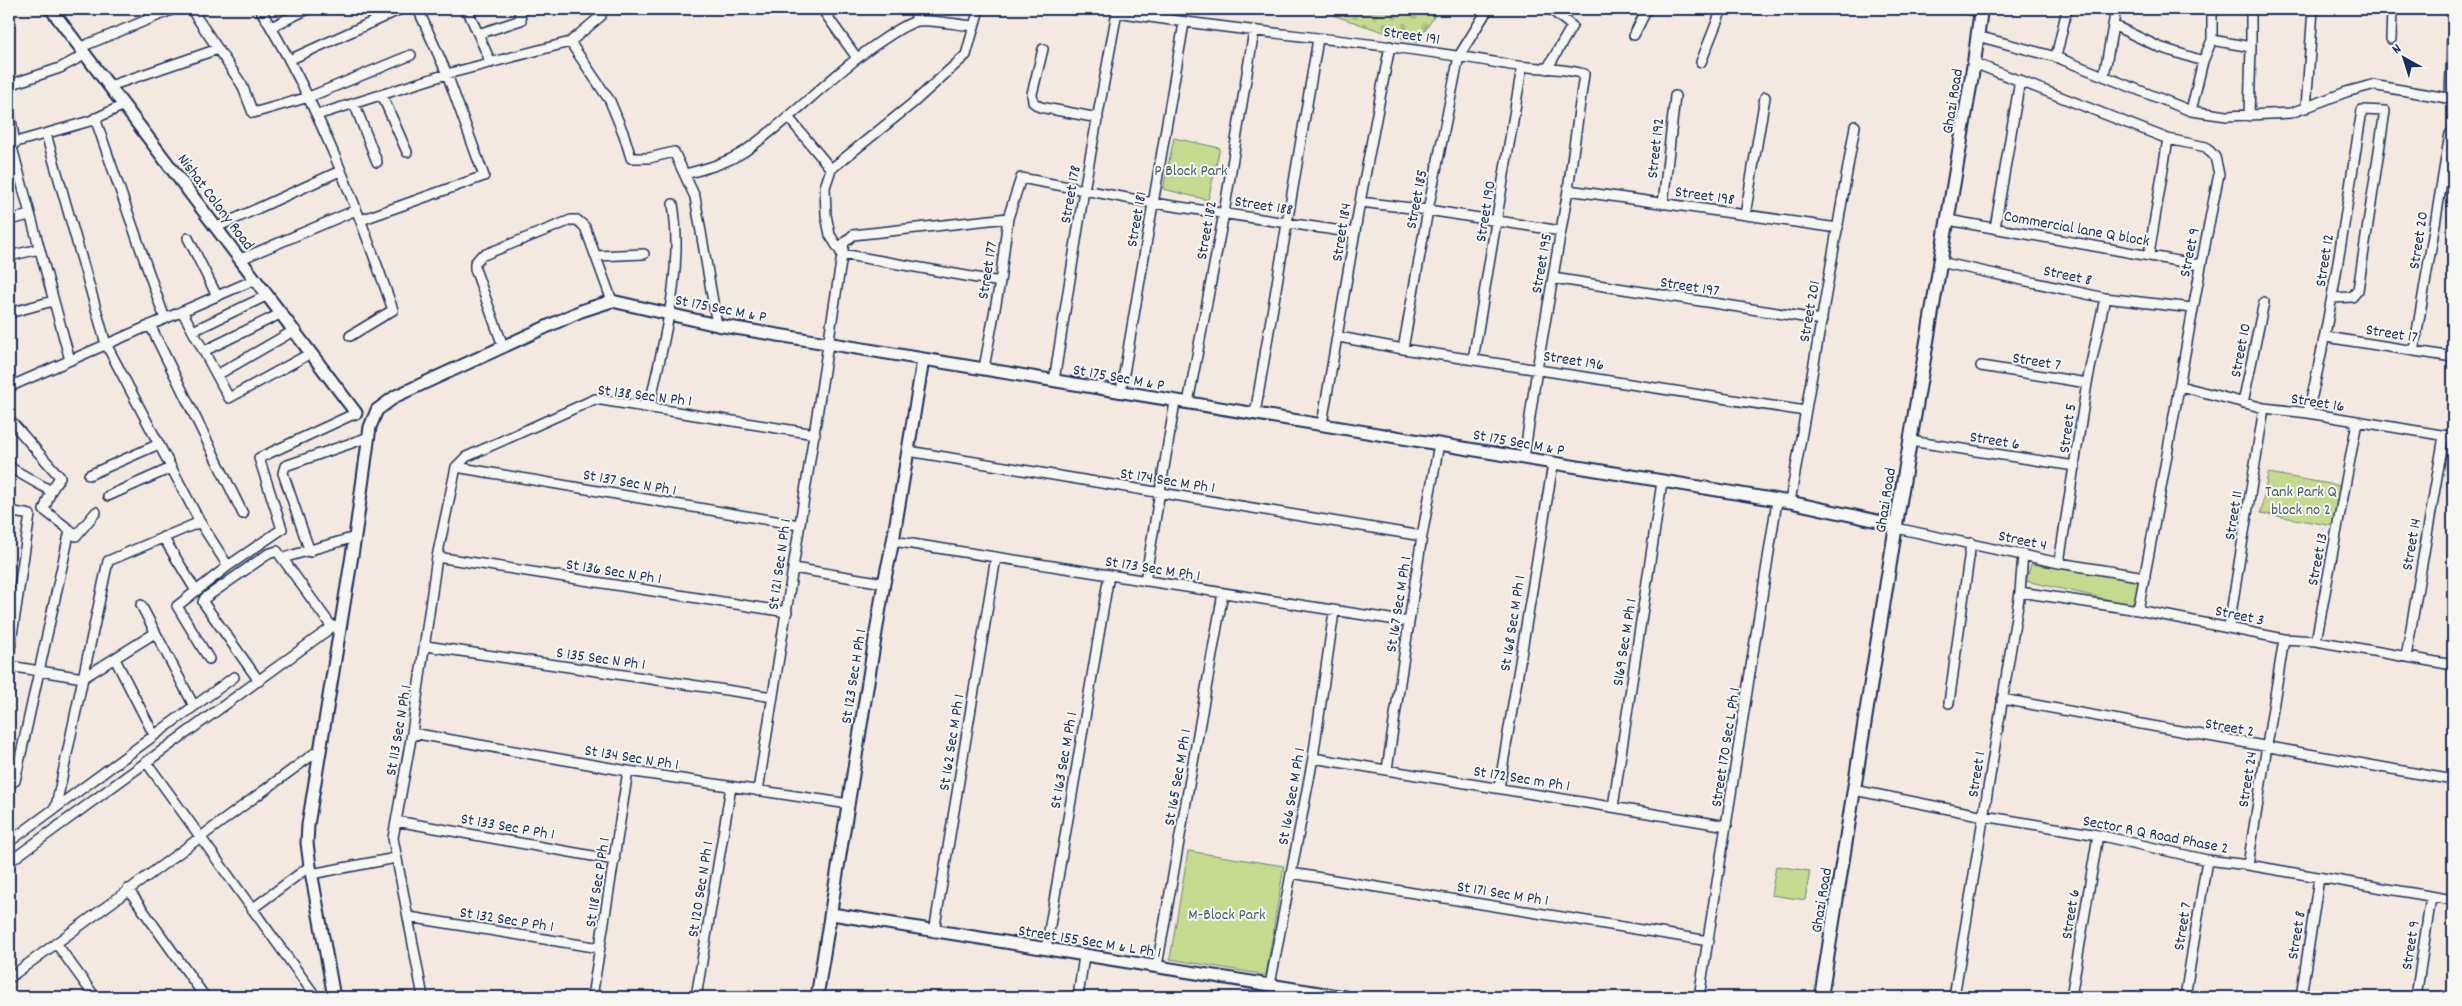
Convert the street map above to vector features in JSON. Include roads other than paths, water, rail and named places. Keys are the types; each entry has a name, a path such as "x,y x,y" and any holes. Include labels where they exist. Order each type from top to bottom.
{"main road":[{"name":"Ghazi Road","path":"1821,997 1896,526 1974,63 1981,10"}],"street":[{"name":"Nishat Colony Road","path":"51,9 295,330 356,414"},
{"path":"9,85 60,68 83,51 174,9"},
{"path":"191,9 242,86 254,113 309,97 411,55"},
{"path":"260,9 290,60 317,115 360,220 393,310 350,336"},
{"path":"271,27 308,9"},
{"path":"290,60 401,9"},
{"path":"360,220 484,176 447,74 418,9"},
{"path":"467,9 491,63"},
{"path":"478,34 521,20 519,10 525,9"},
{"path":"317,115 447,74 570,42 601,16 600,9"},
{"path":"822,9 858,58"},
{"path":"914,9 917,21"},
{"path":"979,9 966,56 913,103 831,169 825,187 826,215 830,235 842,254 1000,282"},
{"path":"1459,56 1488,9"},
{"path":"1546,70 1572,26 1550,9"},
{"path":"1634,35 1647,9"},
{"path":"1701,62 1722,9"},
{"path":"1967,9 1981,10"},
{"path":"2056,57 2067,9"},
{"path":"2104,76 2116,9"},
{"path":"2191,111 2204,61 2212,40 2212,9"},
{"path":"2249,116 2251,9"},
{"path":"2306,108 2313,9"},
{"path":"2391,39 2392,9"},
{"path":"1977,36 2056,57 2191,111 2228,116 2249,116 2291,113 2337,95 2372,85 2452,98 2453,9"},
{"name":"Street 191","path":"1116,11 1184,23 1390,46 1522,67 1584,74"},
{"name":"Street 178","path":"1054,381 1084,190 1116,11"},
{"path":"685,174 716,165 743,152 858,58 895,32 917,21 974,26"},
{"name":"Street 181","path":"1121,391 1184,23"},
{"path":"2113,25 2159,47 2204,61"},
{"name":"Street 182","path":"1188,403 1224,213 1254,31"},
{"path":"1255,414 1318,39"},
{"path":"2212,40 2251,47"},
{"path":"570,42 610,100 624,134 631,158 649,158 674,152 695,197 717,325"},
{"name":"Street 184","path":"1322,424 1339,337 1360,202 1390,46"},
{"path":"110,86 218,49"},
{"path":"1043,49 1032,94 1033,102 1040,107 1098,118"},
{"name":"Street 185","path":"1403,349 1428,210 1459,56"},
{"name":"Street 9","path":"1974,63 2168,139 2206,147 2215,157 2219,174 2192,308 2180,386 2138,610"},
{"name":"Street 190","path":"1473,360 1522,67"},
{"name":"Street 195","path":"1524,458 1537,369 1568,190 1584,74"},
{"path":"1995,228 2020,80"},
{"path":"382,95 407,152"},
{"name":"Street 192","path":"1663,204 1675,96"},
{"path":"1745,215 1765,97"},
{"path":"354,103 377,162"},
{"path":"12,144 96,118 124,105"},
{"path":"9,109 12,144 70,360"},
{"name":"Street 12","path":"2308,413 2326,337 2332,298 2362,110 2385,111 2358,290 2352,297 2332,298"},
{"path":"788,117 831,169"},
{"path":"96,118 165,319"},
{"name":"Street 201","path":"1790,502 1855,126"},
{"path":"46,134 106,344 200,522 228,566"},
{"name":"Street 20","path":"2414,350 2450,134"},
{"path":"2150,254 2168,139"},
{"path":"217,228 340,171"},
{"name":"Street 188","path":"1020,178 1153,202 1355,233"},
{"name":"Street 177","path":"984,368 1000,282 1008,218 1020,178"},
{"name":"Street 198","path":"1568,190 1838,228"},
{"path":"1360,202 1428,210 1561,231"},
{"path":"649,408 669,314 676,263 677,231 673,204"},
{"path":"240,258 356,210"},
{"path":"9,220 30,215"},
{"path":"842,254 844,243 853,235 1008,218"},
{"path":"334,997 310,870 307,843 308,825 336,626 355,537 370,432 377,410 396,396 581,311 612,301 585,227 577,220 571,220 477,259 474,269 503,346"},
{"name":"Commercial lane Q block","path":"1948,220 2150,254 2200,265"},
{"path":"188,238 217,296"},
{"path":"9,256 39,249"},
{"path":"596,256 644,254"},
{"name":"St 121 Sec N Ph 1","path":"758,790 842,254"},
{"name":"Street 8","path":"1940,262 2105,298 2192,308"},
{"name":"Street 197","path":"1553,278 1822,320"},
{"path":"9,387 256,279"},
{"path":"193,331 268,295"},
{"name":"Street 5","path":"2059,563 2087,383 2105,298"},
{"path":"9,313 53,301"},
{"name":"St 175 Sec M & P","path":"612,301 717,325 1790,502 1896,526"},
{"name":"Street 10","path":"2243,403 2264,302"},
{"path":"182,311 229,398 311,353"},
{"path":"204,351 282,313"},
{"path":"150,325 243,514"},
{"path":"217,375 295,330"},
{"name":"Street 196","path":"1339,337 1403,349 1805,411"},
{"name":"Street 17","path":"2326,337 2453,357"},
{"name":"St 123 Sec H Ph 1","path":"817,997 832,914 884,583 893,541 923,360"},
{"name":"Street 7","path":"1981,366 2087,383"},
{"name":"Street 16","path":"2180,386 2264,408 2308,413 2449,437"},
{"name":"St 138 Sec N Ph 1","path":"456,466 466,457 595,399 815,434"},
{"path":"1145,581 1175,402"},
{"name":"Street 11","path":"2229,626 2264,408"},
{"path":"209,659 177,606 228,566 282,529 259,458 356,414"},
{"path":"9,419 60,477 51,491 44,510 76,536 96,512"},
{"name":"Street 13","path":"2316,641 2357,422"},
{"path":"310,552 283,472 285,466 370,432"},
{"name":"Street 14","path":"2406,657 2449,437"},
{"name":"Street 6","path":"1910,441 2075,466"},
{"path":"89,474 159,444"},
{"name":"St 167 Sec M Ph 1","path":"1387,769 1422,536 1439,444"},
{"name":"St 174 Sec M Ph 1","path":"908,451 1422,536"},
{"name":"St 168 Sec M Ph 1","path":"1499,788 1553,464"},
{"name":"St 137 Sec N Ph 1","path":"456,466 799,525"},
{"name":"St 113 Sec N Ph 1","path":"423,997 393,838 426,646 438,557 456,466"},
{"path":"9,467 51,491"},
{"path":"108,496 171,468"},
{"name":"S169 Sec M Ph 1","path":"1614,807 1662,482"},
{"name":"Street 170 Sec L Ph 1","path":"1699,997 1777,501"},
{"path":"9,511 30,515 9,655"},
{"path":"56,806 108,561 200,522"},
{"name":"Street 4","path":"1896,526 2059,563 2145,577"},
{"path":"15,781 41,671 70,530"},
{"path":"163,537 196,591"},
{"path":"283,558 310,552 355,537"},
{"name":"St 173 Sec M Ph 1","path":"893,541 1334,612 1409,622"},
{"path":"1949,703 1971,543"},
{"path":"259,681 203,602 205,598 268,554 278,551 336,626"},
{"name":"Street 1","path":"1954,997 2020,592 2024,554"},
{"name":"St 136 Sec N Ph 1","path":"438,557 787,612"},
{"name":"St 162 Sec M Ph 1","path":"934,932 996,558"},
{"path":"793,568 884,583"},
{"name":"St 163 Sec M Ph 1","path":"1046,949 1109,575"},
{"name":"Street 3","path":"2020,592 2229,626 2284,639 2316,641 2453,665"},
{"name":"St 165 Sec M Ph 1","path":"1157,966 1223,593"},
{"path":"140,605 194,706"},
{"name":"St 166 Sec M Ph 1","path":"1270,985 1313,758 1334,612"},
{"path":"9,862 336,626"},
{"path":"9,666 83,678 155,633"},
{"name":"Street 24","path":"2248,865 2284,639"},
{"name":"S 135 Sec N Ph 1","path":"426,646 773,697"},
{"path":"115,658 154,735"},
{"path":"9,842 234,677"},
{"name":"Street 2","path":"2002,699 2266,748 2453,780"},
{"name":"St 134 Sec N Ph 1","path":"412,733 628,771 849,804"},
{"path":"9,978 319,750"},
{"name":"St 172 Sec m Ph 1","path":"1313,758 1727,826"},
{"path":"147,763 316,997"},
{"name":"St 118 Sec P Ph 1","path":"592,997 616,860 628,771"},
{"name":"St 120 Sec N Ph 1","path":"696,997 731,787"},
{"name":"Sector R Q Road Phase 2","path":"1854,790 2098,836 2206,860 2248,865 2453,900"},
{"name":"St 133 Sec P Ph 1","path":"396,821 616,860"},
{"name":"Street 6","path":"2071,997 2098,836"},
{"path":"252,909 310,870 396,858"},
{"name":"Street 7","path":"2185,997 2206,860"},
{"name":"St 171 Sec M Ph 1","path":"1291,873 1709,941"},
{"name":"Street 8","path":"2301,997 2319,878"},
{"path":"128,889 205,997"},
{"name":"Street 9","path":"2416,997 2431,897"},
{"name":"Street 155 Sec M & L Ph 1","path":"832,914 1344,997"},
{"name":"St 132 Sec P Ph 1","path":"408,917 600,948"},
{"path":"56,943 95,997"},
{"path":"1078,997 1084,956"}],"park label":[{"name":"P Block Park","path":"1191,169"},
{"name":"Tank Park Q block no 2","path":"2301,499"},
{"name":"M-Block Park","path":"1227,913"}]}
